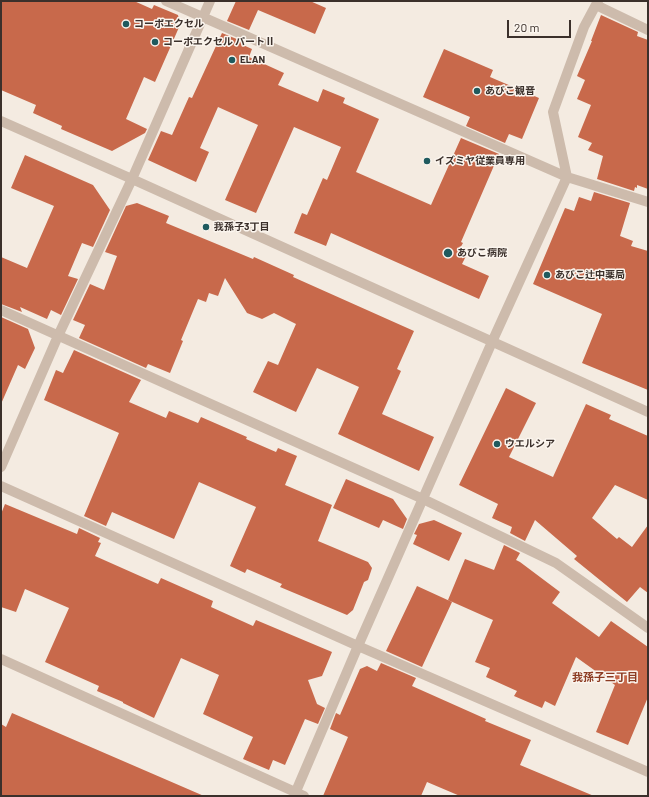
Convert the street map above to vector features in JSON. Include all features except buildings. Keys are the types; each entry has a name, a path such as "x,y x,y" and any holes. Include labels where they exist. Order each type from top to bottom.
{"street":[{"path":"166,1 567,177 648,202"},
{"path":"1,467 58,336 132,179 210,1"},
{"path":"1,659 298,795 358,646 422,499 567,177 552,112 584,27 597,3 648,30"},
{"path":"1,121 648,412"},
{"path":"1,310 422,499 556,563 648,628"},
{"path":"1,486 358,646 648,772"}],"place":[{"name":"コーポエクセル","path":"126,24"},
{"name":"コーポエクセル パートⅡ","path":"155,42"},
{"name":"ELAN","path":"232,60"},
{"name":"あびこ観音","path":"477,91"},
{"name":"イズミヤ従業員専用","path":"427,161"},
{"name":"我孫子3丁目","path":"206,227"},
{"name":"あびこ病院","path":"448,253"},
{"name":"あびこ辻中薬局","path":"547,275"},
{"name":"ウエルシア","path":"497,444"}],"district":[{"name":"我孫子三丁目","path":"605,677"}]}
